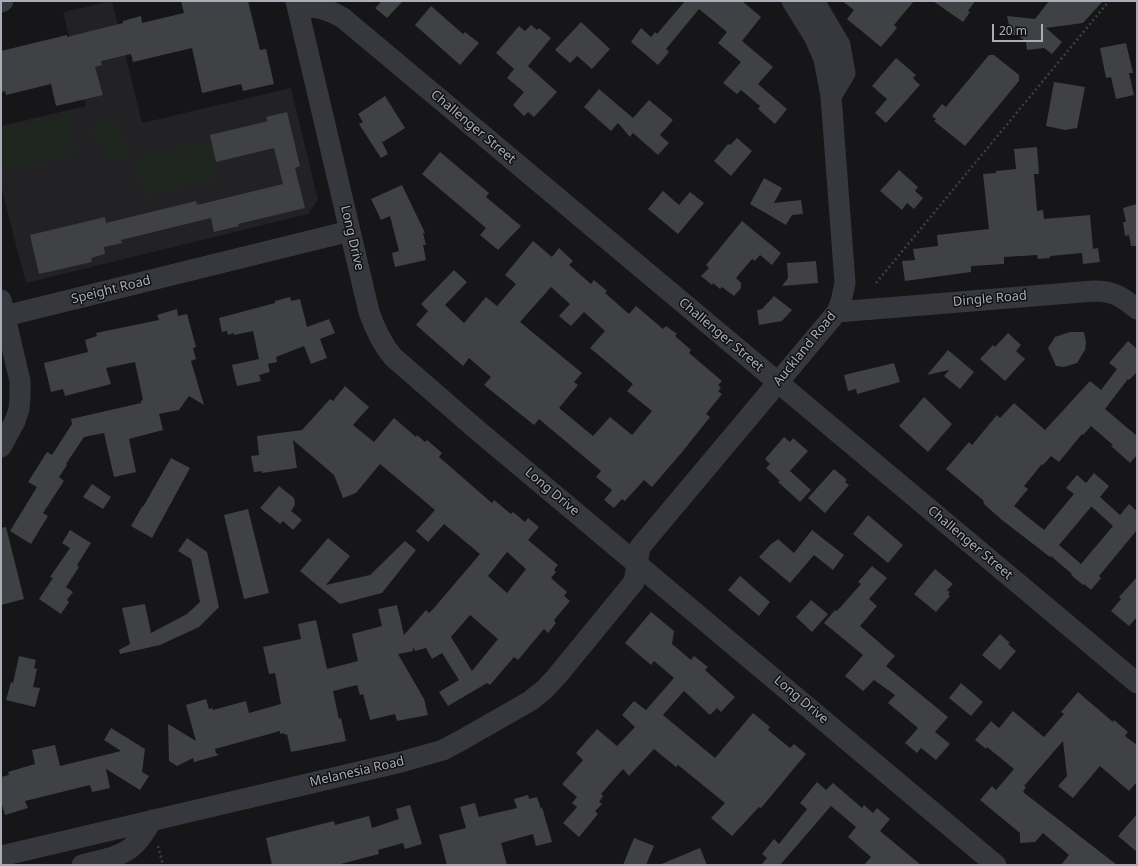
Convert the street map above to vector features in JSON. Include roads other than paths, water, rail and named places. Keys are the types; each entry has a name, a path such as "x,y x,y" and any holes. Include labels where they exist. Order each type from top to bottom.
{"street":[{"name":"Auckland Road","path":"637,563 640,547 837,312 841,302 845,283 831,96 824,59 815,38 792,1"},
{"path":"814,1 840,45 845,73 831,96"},
{"name":"Long Drive","path":"296,3 369,312 380,339 393,357 476,429 996,865"},
{"name":"Challenger Street","path":"296,3 323,8 343,18 1137,684"},
{"name":"Speight Road","path":"1,448 15,421 19,409 20,396 20,381 3,308 350,231"},
{"name":"Dingle Road","path":"837,312 1094,291 1114,293 1124,298 1137,309"},
{"name":"Melanesia Road","path":"1,856 401,762 443,750 510,713 530,701 545,689 634,582 637,563"},
{"path":"82,865 118,855 134,846 152,820"}]}
